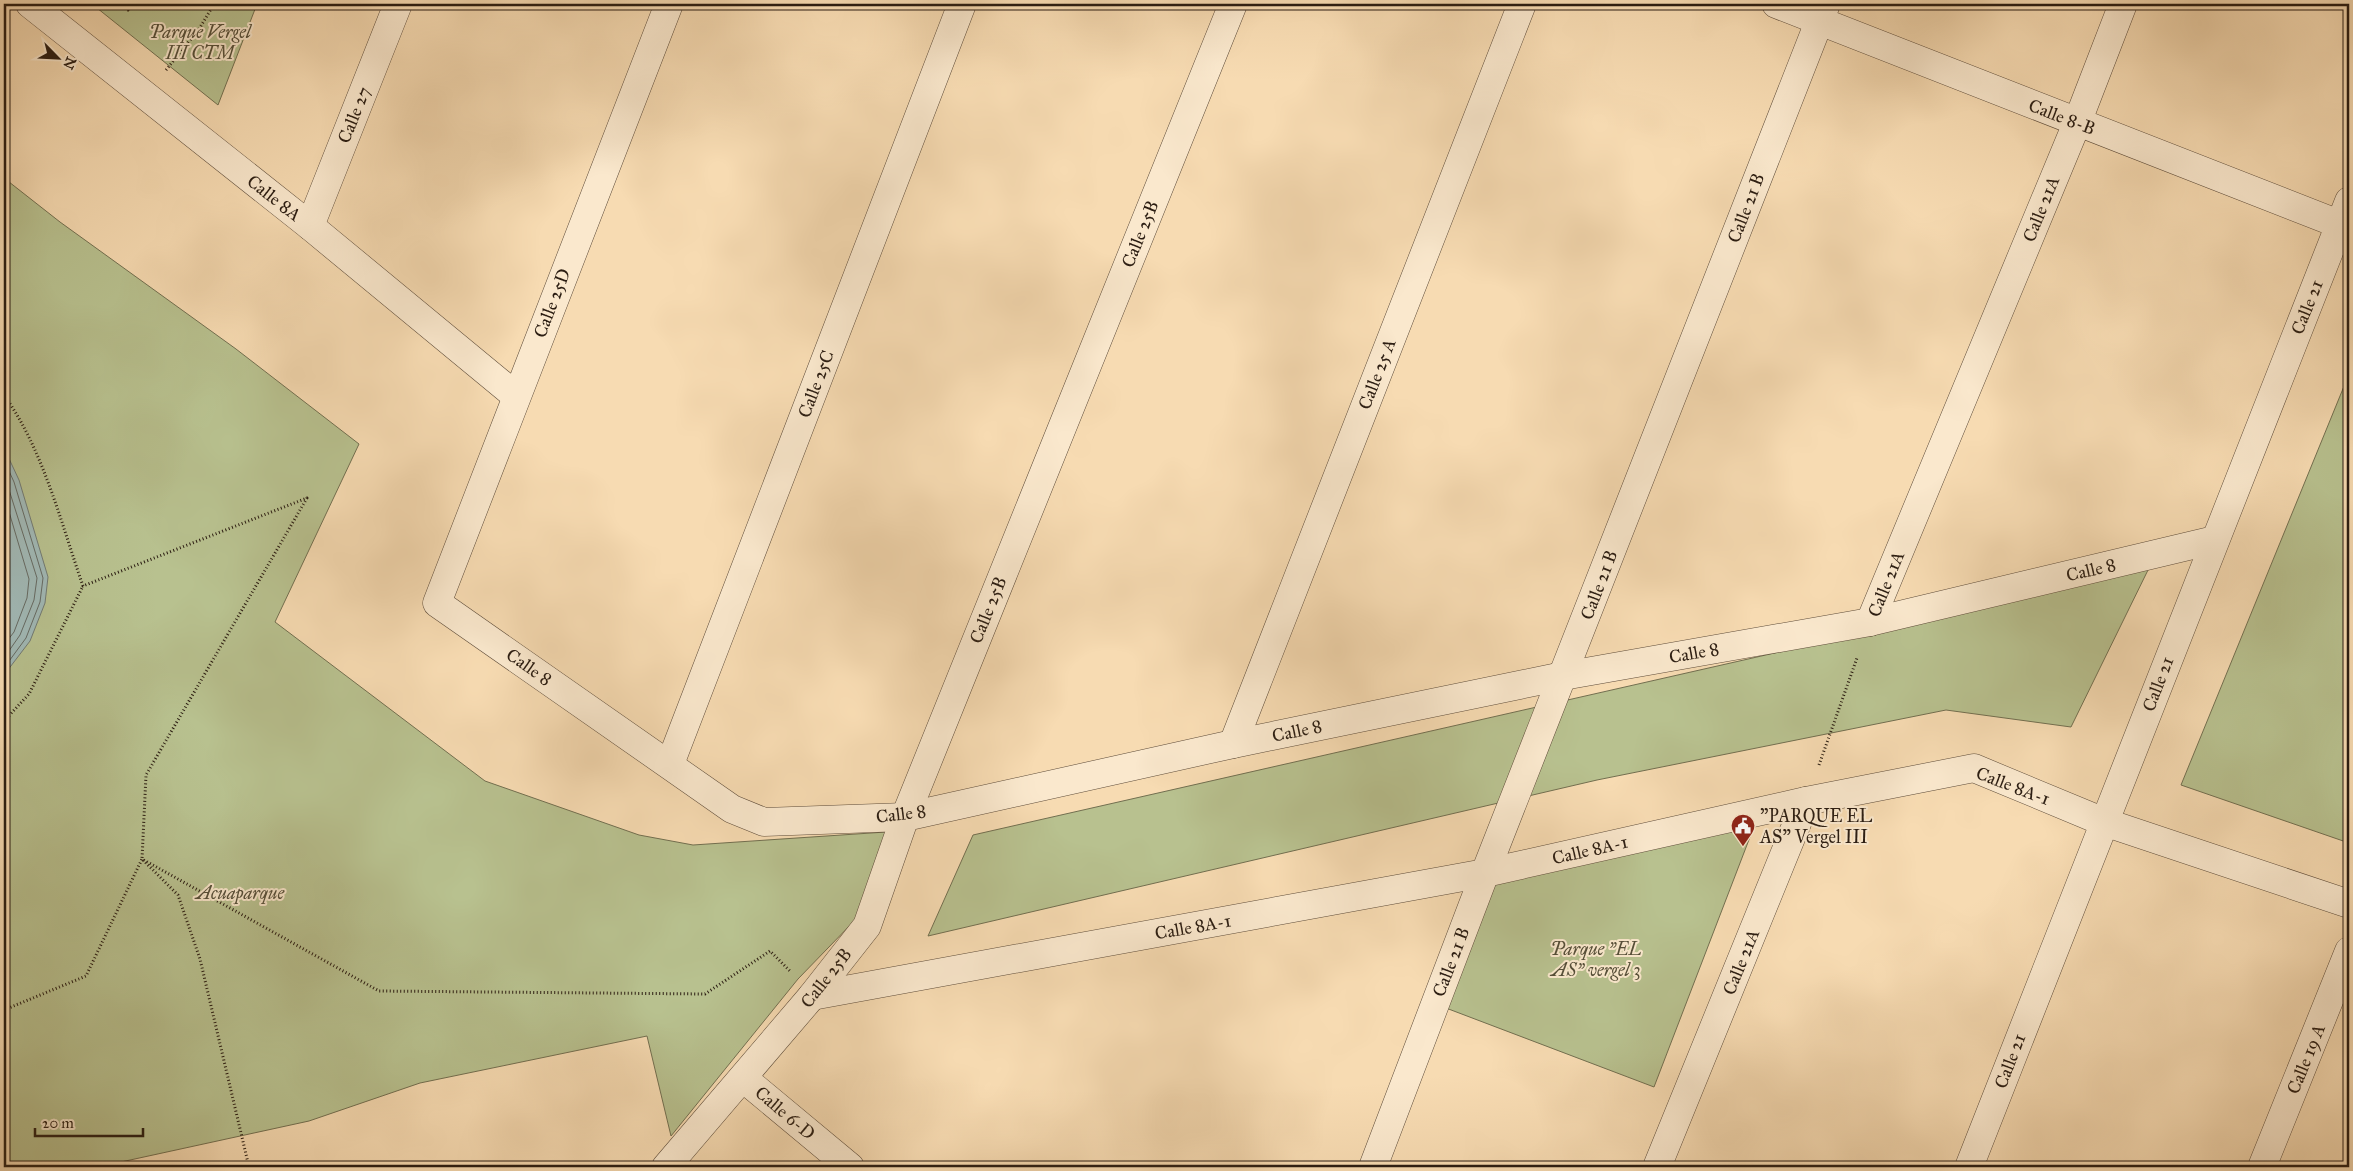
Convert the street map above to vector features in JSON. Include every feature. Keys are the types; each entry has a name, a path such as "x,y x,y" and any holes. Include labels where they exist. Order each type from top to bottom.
{"street":[{"name":"Calle 8A","path":"30,4 310,226 516,396"},
{"name":"Calle 27","path":"310,226 398,4"},
{"name":"Calle 25D","path":"437,603 669,4"},
{"name":"Calle 25C","path":"670,764 962,4"},
{"name":"Calle 25B","path":"666,1167 812,996 867,926 905,817 1232,4"},
{"name":"Calle 25 A","path":"1233,744 1522,4"},
{"name":"Calle 8-B","path":"1776,4 1823,12 2077,123 2346,218"},
{"name":"Calle 21A","path":"1870,622 2077,123 2123,4"},
{"name":"Calle 21 B","path":"1373,1167 1485,874 1823,12"},
{"name":"Calle 21","path":"1969,1167 2214,540 2346,218"},
{"name":"Calle 8","path":"437,603 732,809 764,822 905,817 1233,744 1563,676 1870,622 2214,540"},
{"name":"Calle 8A-1","path":"812,996 1485,874 1806,801 1974,768 2104,822 2349,904"},
{"name":"Calle 21A","path":"1657,1167 1806,801"},
{"name":"Calle 19 A","path":"2262,1167 2349,951"},
{"name":"Calle 6-D","path":"743,1078 850,1167"}],"path":[{"path":"119,4 128,10 133,4"},
{"path":"162,74 199,29 214,4"},
{"path":"4,395 19,416 39,461 83,586"},
{"path":"4,721 29,694 83,586 307,498 146,775 142,860 86,976 4,1010"},
{"name":"Calle 21A","path":"1806,801 1870,622"},
{"path":"142,860 379,991 704,994 770,951 812,996"},
{"path":"142,860 178,895 205,975 249,1167"}],"green space":[{"name":"Parque Vergel III CTM","path":"92,4 257,4 218,105"},
{"name":"Acuaparque","path":"4,178 60,222 236,349 359,444 275,622 485,781 639,835 693,845 886,832 857,918 798,979 671,1136 647,1036 420,1083 309,1121 98,1167 4,1167"},
{"path":"2349,374 2349,843 2181,785"},
{"path":"2149,568 2071,727 1946,710 1597,780 928,936 973,835"},
{"name":"Parque \"EL AS\" vergel 3","path":"1755,824 1654,1087 1438,1005 1486,880"}],"water":[{"path":"4,448 19,480 48,577 45,603 30,641 4,675"}],"place":[{"name":"\"PARQUE EL AS\" Vergel III","path":"1743,847"}]}
